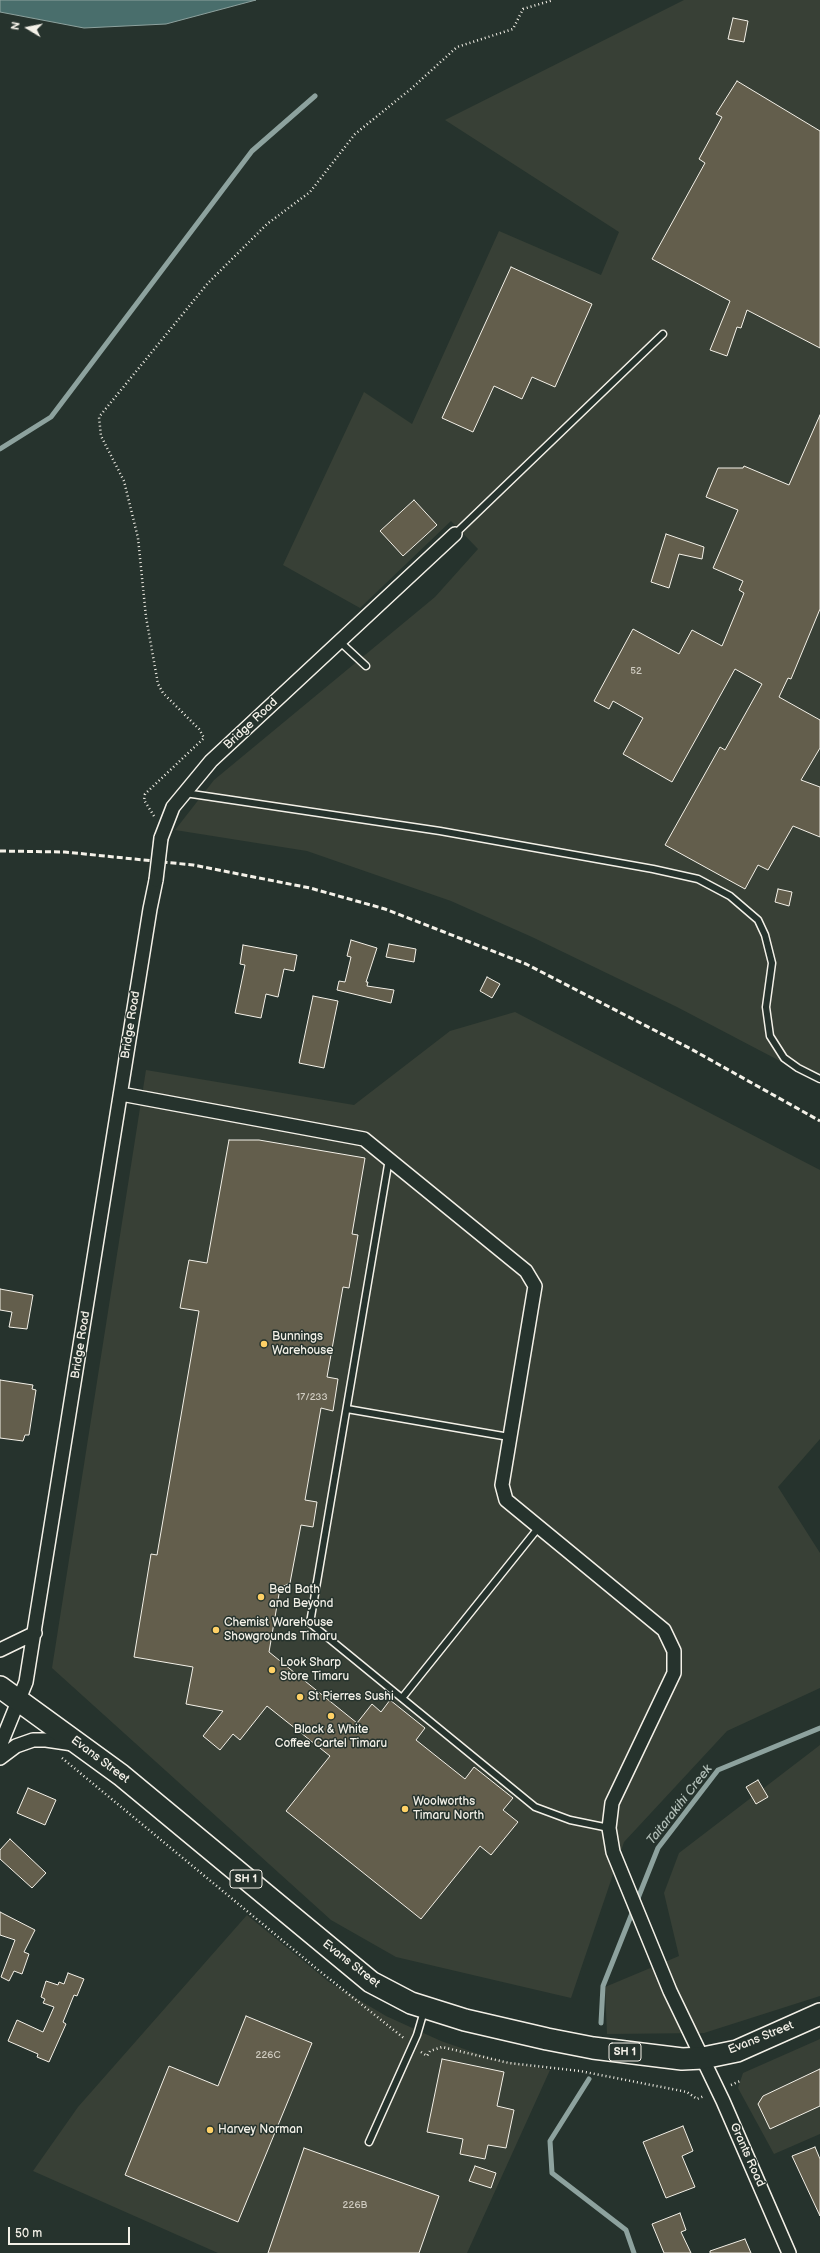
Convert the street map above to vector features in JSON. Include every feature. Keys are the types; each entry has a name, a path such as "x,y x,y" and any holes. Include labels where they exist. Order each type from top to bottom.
{"highway":[{"name":"SH 1","path":"0,1687 19,1700"},
{"name":"Evans Street","path":"19,1700 121,1775 371,1982 412,2003 425,2008 513,2032 593,2048 682,2059 703,2058 738,2050 820,2014"}],"street":[{"name":"Bridge Road","path":"0,1746 26,1682 150,909 156,880 161,838 173,807 211,761 455,534"},
{"name":"Grants Road","path":"121,1094 364,1139 526,1271 535,1286 502,1485 506,1500 664,1630 674,1651 674,1673 612,1803 609,1828 613,1852 670,1991 703,2058 789,2253"},
{"path":"0,1650 34,1633"},
{"path":"0,1758 16,1746 33,1740 46,1740 81,1746"}],"lane":[{"path":"455,534 663,334"},
{"path":"339,641 366,666"},
{"path":"185,793 440,831 653,869 698,879 730,896 758,920 765,935 772,963 766,1007 770,1036 784,1058 798,1068 820,1079"},
{"path":"389,1159 310,1623 535,1806 570,1820 609,1828"},
{"path":"347,1409 509,1437"},
{"path":"402,1698 538,1527"},
{"path":"369,2142 417,2035 425,2008"}],"path":[{"path":"154,814 144,800 145,794 204,738 199,729 163,693 158,684 146,617 138,538 124,481 101,436 99,417 208,283 267,224 310,192 355,134 412,88 457,47 513,29 523,9 553,0"},
{"path":"57,1756 62,1758 392,2030"},
{"path":"425,2054 427,2056 430,2051 442,2047 509,2063 580,2071 686,2092 697,2099 701,2097"}],"shaded area":[{"path":"684,0 820,0 820,1082 677,1007 532,937 451,901 307,851 175,830 214,780 435,597 478,549 451,521 360,608 283,565 364,392 412,424 499,231 601,275 619,232 445,120"},
{"path":"515,1012 820,1170 820,1439 778,1487 820,1553 820,1688 727,1731 624,1842 571,1998 396,1957 331,1920 52,1668 146,1070 354,1105 450,1031"},
{"path":"820,1745 820,1996 704,2033 607,2034 605,1987 679,1956 664,1893 679,1853"},
{"path":"247,1915 329,1982 386,2016 441,2041 490,2058 550,2070 467,2253 218,2253 33,2171 78,2107"},
{"path":"820,2039 820,2134 774,2154 738,2088 743,2073"}],"water":[{"path":"0,0 256,0 166,24 84,28 0,12"}],"building":[{"path":"733,18 748,21 744,42 728,39"},
{"path":"737,81 820,131 820,348 747,310 741,328 737,327 727,356 710,350 730,301 652,259 705,163 699,159 722,117 716,114"},
{"path":"511,267 592,304 555,387 532,377 522,399 494,386 473,432 442,418"},
{"path":"820,415 820,609 791,679 788,678 779,697 820,720 820,748 801,780 820,787 820,837 793,826 768,870 758,865 745,889 665,845 720,747 725,750 762,684 735,669 672,782 623,754 643,718 613,701 609,709 594,701 633,629 679,654 692,630 722,646 744,593 739,590 743,581 713,568 738,510 706,497 718,468 743,468 744,466 789,485"},
{"path":"414,500 437,525 403,556 380,531"},
{"path":"666,534 704,547 702,559 679,554 669,588 651,582"},
{"path":"778,889 792,892 789,906 775,902"},
{"path":"351,940 377,948 366,982 368,982 367,986 394,990 391,1003 337,990 339,981 345,982 351,957 347,956"},
{"path":"389,944 416,949 414,962 386,957"},
{"path":"243,945 297,955 294,971 284,969 278,997 266,994 261,1018 235,1013 245,965 240,964"},
{"path":"487,977 500,984 492,998 480,991"},
{"path":"313,996 338,1001 324,1068 299,1063"},
{"path":"229,1140 259,1140 365,1158 352,1234 358,1235 349,1288 343,1287 327,1377 338,1379 333,1411 321,1408 305,1500 317,1502 313,1527 301,1525 290,1583 280,1588 269,1652 357,1723 372,1704 381,1712 390,1700 425,1728 416,1740 465,1779 474,1767 513,1798 503,1810 518,1822 491,1855 480,1846 421,1919 286,1811 330,1756 267,1706 240,1740 233,1734 220,1750 203,1736 223,1711 186,1704 193,1667 134,1657 151,1554 157,1555 199,1311 180,1308 189,1260 207,1263"},
{"path":"0,1289 33,1295 27,1329 9,1327 12,1312 0,1310"},
{"path":"0,1380 33,1385 32,1389 36,1390 29,1435 25,1435 23,1441 0,1438"},
{"path":"758,1780 768,1797 756,1804 746,1787"},
{"path":"28,1788 56,1800 45,1825 17,1813"},
{"path":"10,1839 46,1873 32,1888 0,1859 0,1850"},
{"path":"0,1912 35,1930 24,1952 29,1954 22,1974 14,1971 9,1981 1,1977 15,1940 0,1935"},
{"path":"68,1973 84,1979 77,1996 74,1995 63,2022 66,2024 49,2062 37,2057 38,2054 8,2041 17,2020 43,2032 54,2007 43,2003 45,1999 41,1997 46,1981 58,1985 59,1982 64,1984"},
{"name":"Harvey Norman","path":"246,2016 312,2043 238,2222 125,2175 169,2066 218,2086"},
{"path":"442,2059 504,2072 497,2106 514,2110 506,2148 488,2145 485,2159 460,2154 463,2139 427,2132"},
{"path":"820,2069 820,2106 770,2129 758,2104 763,2096"},
{"path":"683,2126 693,2151 682,2156 695,2187 666,2198 643,2142"},
{"path":"815,2147 820,2159 820,2216 792,2156"},
{"path":"304,2148 439,2196 419,2253 268,2253"},
{"path":"475,2166 496,2173 491,2188 469,2181"},
{"path":"680,2213 686,2230 681,2232 691,2253 664,2253 652,2224"},
{"path":"745,2239 751,2253 710,2253 710,2251"}],"waterway":[{"path":"0,449 51,417 252,151 315,96"},
{"name":"Taitarakihi Creek","path":"601,2023 603,1986 658,1848 718,1770 820,1728"},
{"name":"Taitarakihi Creek","path":"589,2079 550,2141 552,2173 626,2230 634,2253"}],"railway":[{"path":"0,851 65,852 193,865 310,888 385,909 526,964 691,1049 820,1121"}],"place":[{"name":"Bunnings Warehouse","path":"264,1344"},
{"name":"Bed Bath and Beyond","path":"261,1597"},
{"name":"Chemist Warehouse Showgrounds Timaru","path":"216,1630"},
{"name":"Look Sharp Store Timaru","path":"272,1670"},
{"name":"St Pierres Sushi","path":"300,1697"},
{"name":"Black & White Coffee Cartel Timaru","path":"331,1716"},
{"name":"Woolworths Timaru North","path":"405,1809"},
{"name":"Harvey Norman","path":"210,2130"}]}
